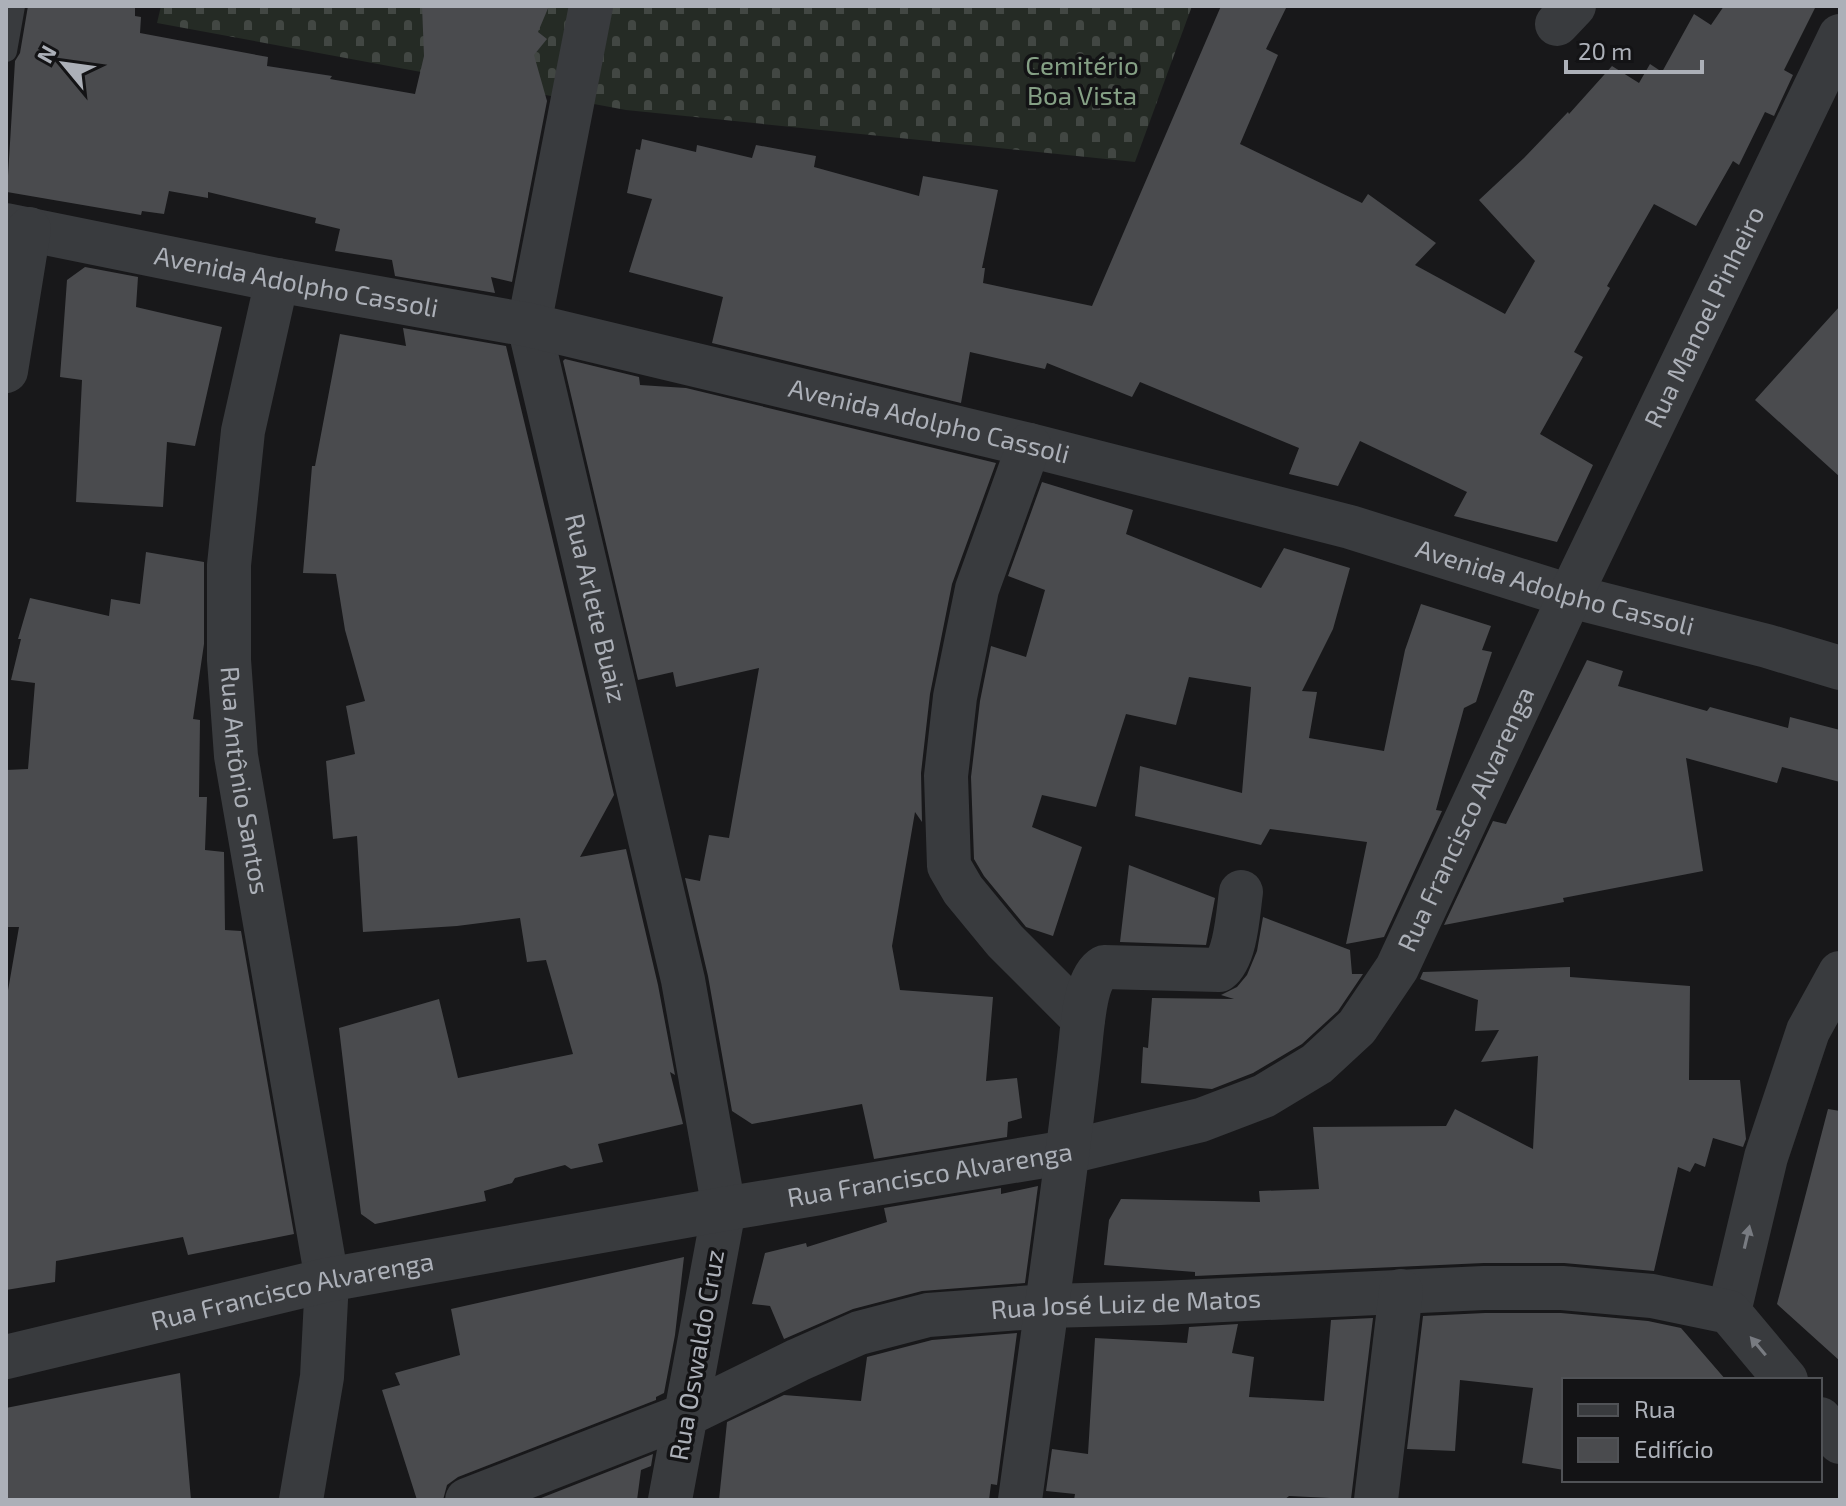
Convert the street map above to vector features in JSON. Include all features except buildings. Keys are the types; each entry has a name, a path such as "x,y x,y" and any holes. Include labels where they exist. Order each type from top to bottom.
{"street":[{"name":"Rua Arlete Buaiz","path":"591,6 529,325 683,980 724,1209"},
{"name":"Rua Manoel Pinheiro","path":"1570,596 1840,36"},
{"name":"Avenida Adolpho Cassoli","path":"17,227 277,280 529,325 1029,445 1350,527 1570,596 1767,646 1840,668"},
{"path":"6,371 17,227"},
{"name":"Rua Antônio Santos","path":"277,280 243,431 229,565 229,660 236,756 327,1280 322,1377 301,1500"},
{"path":"1029,445 977,589 955,697 946,776 949,866 963,890 1005,941 1083,1019"},
{"name":"Rua Francisco Alvarenga","path":"6,1357 327,1280 1068,1152 1201,1120 1264,1096 1317,1064 1357,1027 1397,968 1570,596"},
{"path":"1020,1500 1083,1019 1092,979 1104,967 1219,970 1226,965 1230,955 1241,892"},
{"path":"1784,1378 1729,1312 1766,1157 1808,1031 1840,973"},
{"name":"Rua Oswaldo Cruz","path":"670,1500 724,1209"},
{"name":"Rua José Luiz de Matos","path":"467,1500 688,1414 859,1333 928,1315 1047,1306 1401,1291 1562,1288 1652,1296 1729,1312"},
{"path":"1376,1500 1401,1291"},
{"path":"1822,1421 1840,1442"}],"lane":[{"path":"6,51 14,6"}],"green space":[{"name":"Cemitério Boa Vista","path":"161,6 1192,6 1135,162 626,110 157,23"}]}
